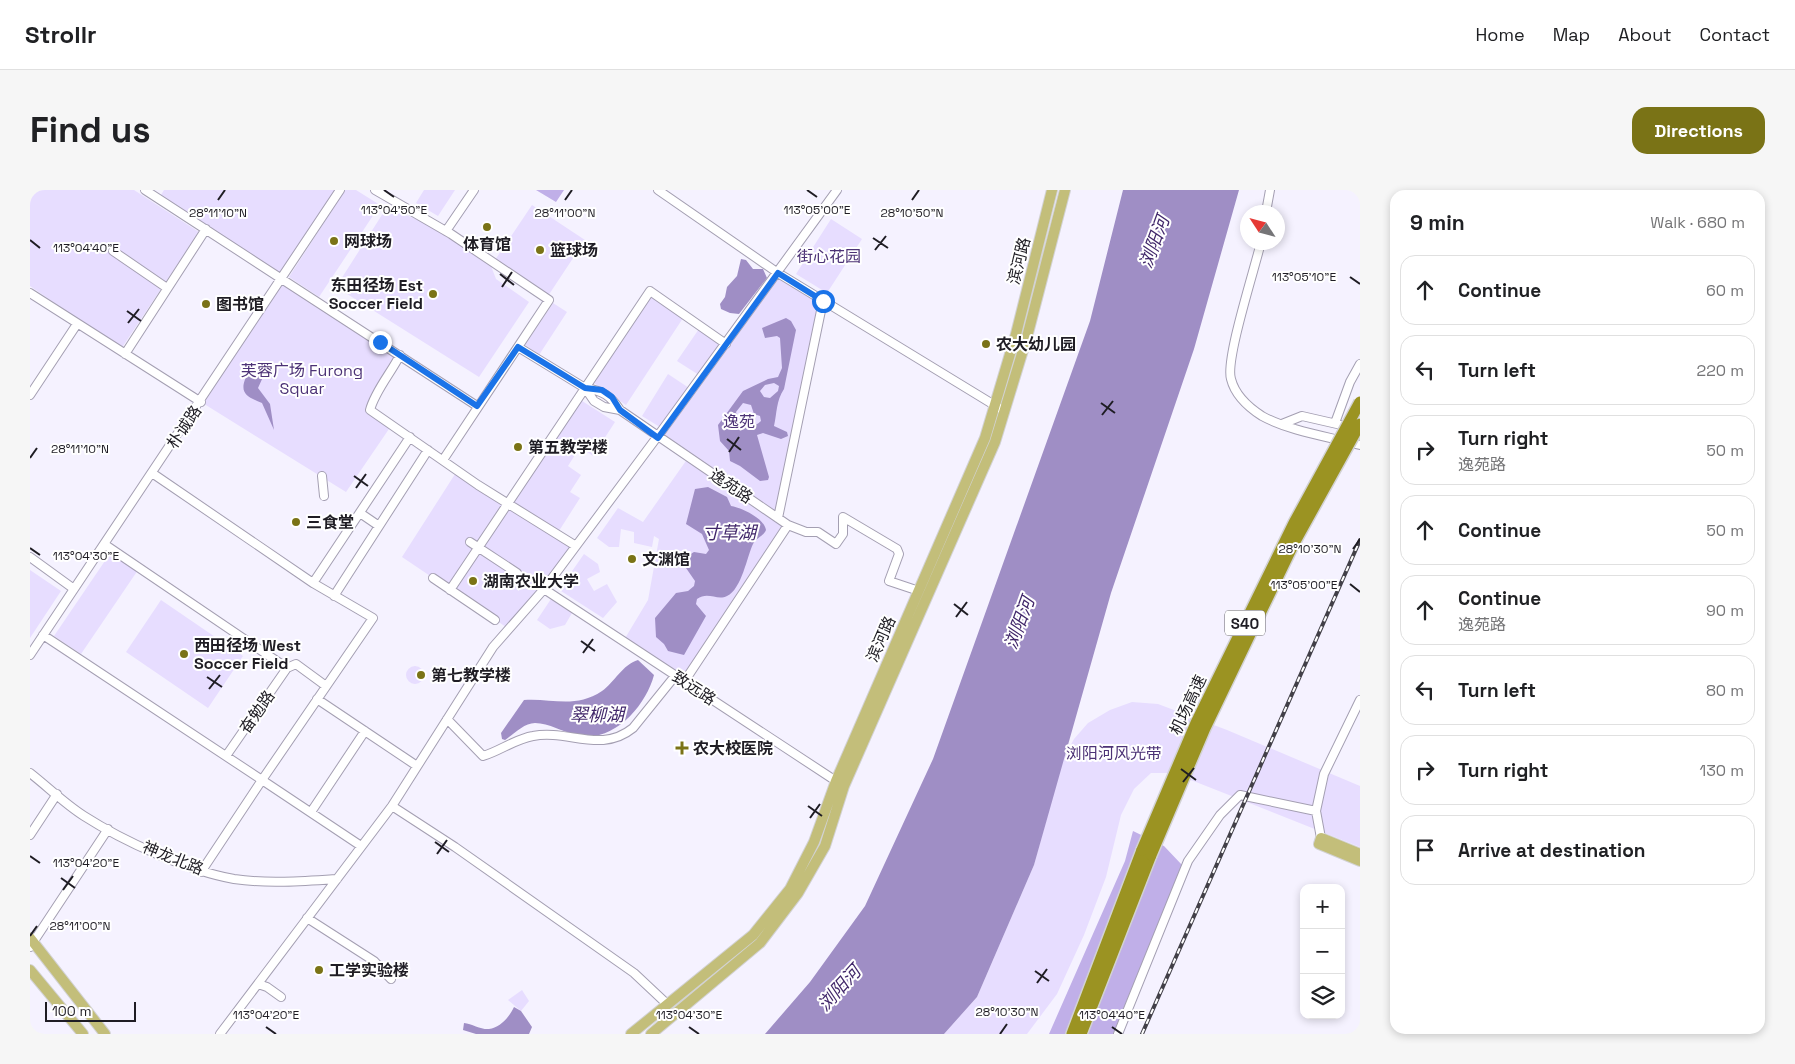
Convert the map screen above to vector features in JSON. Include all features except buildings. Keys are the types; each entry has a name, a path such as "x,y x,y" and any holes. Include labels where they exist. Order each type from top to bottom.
{"highway":[{"name":"机场高速","path":"1072,1034 1146,853 1196,723 1294,523 1360,402"},
{"name":"机场高速","path":"1081,1034 1146,853 1293,545 1360,424"}],"main road":[{"name":"滨河路","path":"651,1034 760,943 798,893 825,846 840,783 919,591 985,438 1052,190"},
{"name":"滨河路","path":"631,1034 753,935 790,889 814,842 995,442 1027,337 1065,190"},
{"path":"1360,854 1321,838 1319,844 1360,861"},
{"path":"31,943 105,1034"},
{"path":"30,970 83,1034"}],"street":[{"path":"145,190 158,194 206,229 477,406"},
{"name":"朴诚路","path":"43,635 41,638 201,402 340,190"},
{"path":"375,190 448,232 549,300 443,460"},
{"path":"448,232 474,190"},
{"path":"658,190 778,273 1004,411"},
{"path":"220,1034 392,806 493,647 544,589 658,438 837,190"},
{"path":"1267,205 1270,190"},
{"path":"125,354 206,229"},
{"path":"1259,250 1231,358 1230,378 1239,398 1262,415 1282,424 1360,445"},
{"path":"113,251 167,288"},
{"path":"450,590 650,291 726,344"},
{"path":"30,304 33,295 201,402"},
{"path":"778,518 823,301"},
{"path":"30,395 77,324"},
{"name":"逸苑路","path":"518,347 585,388 594,401 620,410 658,438 788,525 806,532 818,532 836,544 843,534 843,517 897,549 899,554 889,581 919,591"},
{"path":"400,355 391,374 373,401 370,410 507,503 576,546"},
{"path":"1335,423 1350,382 1360,364"},
{"path":"585,388 602,390 612,397 620,410"},
{"path":"1282,424 1302,416 1360,430"},
{"path":"313,583 410,438"},
{"path":"334,596 428,450"},
{"path":"152,473 313,583 373,618 201,872"},
{"path":"322,476 324,496"},
{"path":"360,513 379,526"},
{"path":"684,682 788,525"},
{"path":"470,542 517,573"},
{"path":"104,544 287,668 296,664 326,686"},
{"path":"30,558 74,589"},
{"path":"433,578 495,620"},
{"name":"致远路","path":"544,589 840,783"},
{"path":"43,635 361,846"},
{"name":"朴诚路","path":"30,655 43,635"},
{"name":"奋勉路","path":"226,756 287,668"},
{"path":"447,719 483,756 533,736 561,737 588,742 607,740 625,734 633,728 675,676"},
{"path":"317,699 417,766"},
{"path":"1321,838 1316,811 1324,774 1360,700"},
{"path":"311,812 365,731"},
{"name":"神龙北路","path":"30,773 83,815 108,829 201,872 235,879 276,882 337,878"},
{"path":"30,835 57,794"},
{"path":"1118,1034 1188,861 1220,815 1240,795 1316,811"},
{"path":"392,806 455,847 634,972 668,1004"},
{"path":"31,943 108,829"},
{"path":"308,918 374,961 391,979"},
{"path":"258,984 281,997"}],"green space":[{"path":"34,190 134,190 199,232 121,349 30,286 30,195"},
{"path":"164,190 336,190 280,273 161,195"},
{"name":"网球场","path":"345,190 356,190 380,205 319,297 289,277"},
{"path":"424,190 455,190 438,216 416,203"},
{"name":"篮球场","path":"532,205 585,240 548,296 495,260"},
{"name":"东田径场 Est Soccer Field","path":"387,207 451,234 488,258 496,279 529,302 479,377 336,287"},
{"name":"街心花园","path":"831,219 862,239 827,293 796,274"},
{"name":"逸苑","path":"778,277 818,303 775,512 662,436"},
{"name":"芙蓉广场 Furong Squar","path":"281,278 355,326 396,357 367,411 391,426 346,492 201,402"},
{"path":"650,291 685,315 626,405 591,381"},
{"path":"553,303 567,312 539,355 525,345"},
{"path":"701,326 726,344 702,377 677,361"},
{"path":"668,374 692,390 663,429 642,416"},
{"path":"579,399 615,422 593,456 580,447 568,466 581,475 570,492 580,498 557,534 576,546 509,629 402,557 457,471 507,502"},
{"path":"688,458 788,525 684,682 624,640 648,600 659,539 654,536 652,547 634,543 634,532 621,529 619,547 609,547 597,538 618,508 643,522"},
{"path":"111,552 138,570 81,654 54,636"},
{"path":"584,554 598,564 600,572 587,579 594,591 607,584 617,602 603,618 561,591 563,584"},
{"path":"30,570 61,591 30,638"},
{"path":"551,599 572,613 565,625 550,629 537,620"},
{"name":"西田径场 West Soccer Field","path":"161,600 243,656 208,708 126,652"},
{"path":"415,666 421,669 424,675 421,681 415,684 409,681 406,675 409,669"},
{"name":"浏阳河风光带","path":"1132,702 1158,704 1227,730 1360,786 1360,847 1196,782 1170,773 1151,773 1134,789 1121,815 1106,877 1084,935 1057,994 1027,1034 944,1034 977,997 1034,865 1063,759 1074,739 1088,723 1110,710"},
{"path":"522,990 529,1001 521,1011 508,1000"}],"shaded area":[{"path":"536,190 564,190 556,202"},
{"path":"1133,831 1164,846 1182,865 1113,1034 1049,1034 1125,861"}],"water":[{"name":"浏阳河","path":"1123,190 1239,190 1194,349 1111,593 1034,865 977,997 944,1034 765,1034 810,982 865,906 933,759 1090,321"},
{"path":"741,259 746,260 753,269 763,269 767,278 739,314 730,313 721,309 720,304 725,297 727,287 737,276"},
{"path":"786,318 791,321 796,330 774,426 787,432 788,436 781,439 763,433 757,435 769,477 768,480 760,481 730,461 729,451 720,441 718,425 743,391 768,379 778,377 782,368 780,338 777,336 765,338 762,328","holes":["774,383 779,386 778,391 770,398 764,397 760,391 765,385","743,403 751,405 754,414 760,416 761,421 756,425 750,426 739,422 736,412"]},
{"path":"249,370 263,377 258,388 270,404 274,430 262,403 246,395 244,391 244,383"},
{"name":"寸草湖","path":"708,487 727,497 731,506 746,511 757,518 766,530 753,544 737,587 732,592 723,597 705,596 697,599 696,604 706,616 684,655 668,651 664,644 656,637 655,618 676,593 688,591 694,586 695,581 686,568 689,555 694,552 706,554 709,550 702,534 686,524 695,489"},
{"name":"翠柳湖","path":"638,660 654,675 650,687 644,699 635,710 614,729 589,737 576,735 545,724 531,723 505,740 502,739 501,733 524,700 563,702 582,700 602,691 623,669"},
{"path":"514,1007 521,1011 532,1027 529,1034 476,1034 463,1030 464,1023 480,1028 493,1028 507,1018"}],"railway":[{"path":"1142,1034 1360,540"}],"place":[{"name":"体育馆","path":"487,227"},
{"name":"网球场","path":"334,241"},
{"name":"篮球场","path":"540,250"},
{"name":"东田径场 Est Soccer Field","path":"433,294"},
{"name":"图书馆","path":"206,304"},
{"name":"农大幼儿园","path":"986,344"},
{"name":"第五教学楼","path":"518,447"},
{"name":"三食堂","path":"296,522"},
{"name":"文渊馆","path":"632,559"},
{"name":"湖南农业大学","path":"473,581"},
{"name":"西田径场 West Soccer Field","path":"184,654"},
{"name":"第七教学楼","path":"421,675"},
{"name":"农大校医院","path":"682,748"},
{"name":"工学实验楼","path":"319,970"}],"route":[{"path":"380,342 477,406 518,347 585,388 602,390 612,397 620,410 658,438 778,273 823,301"}]}
